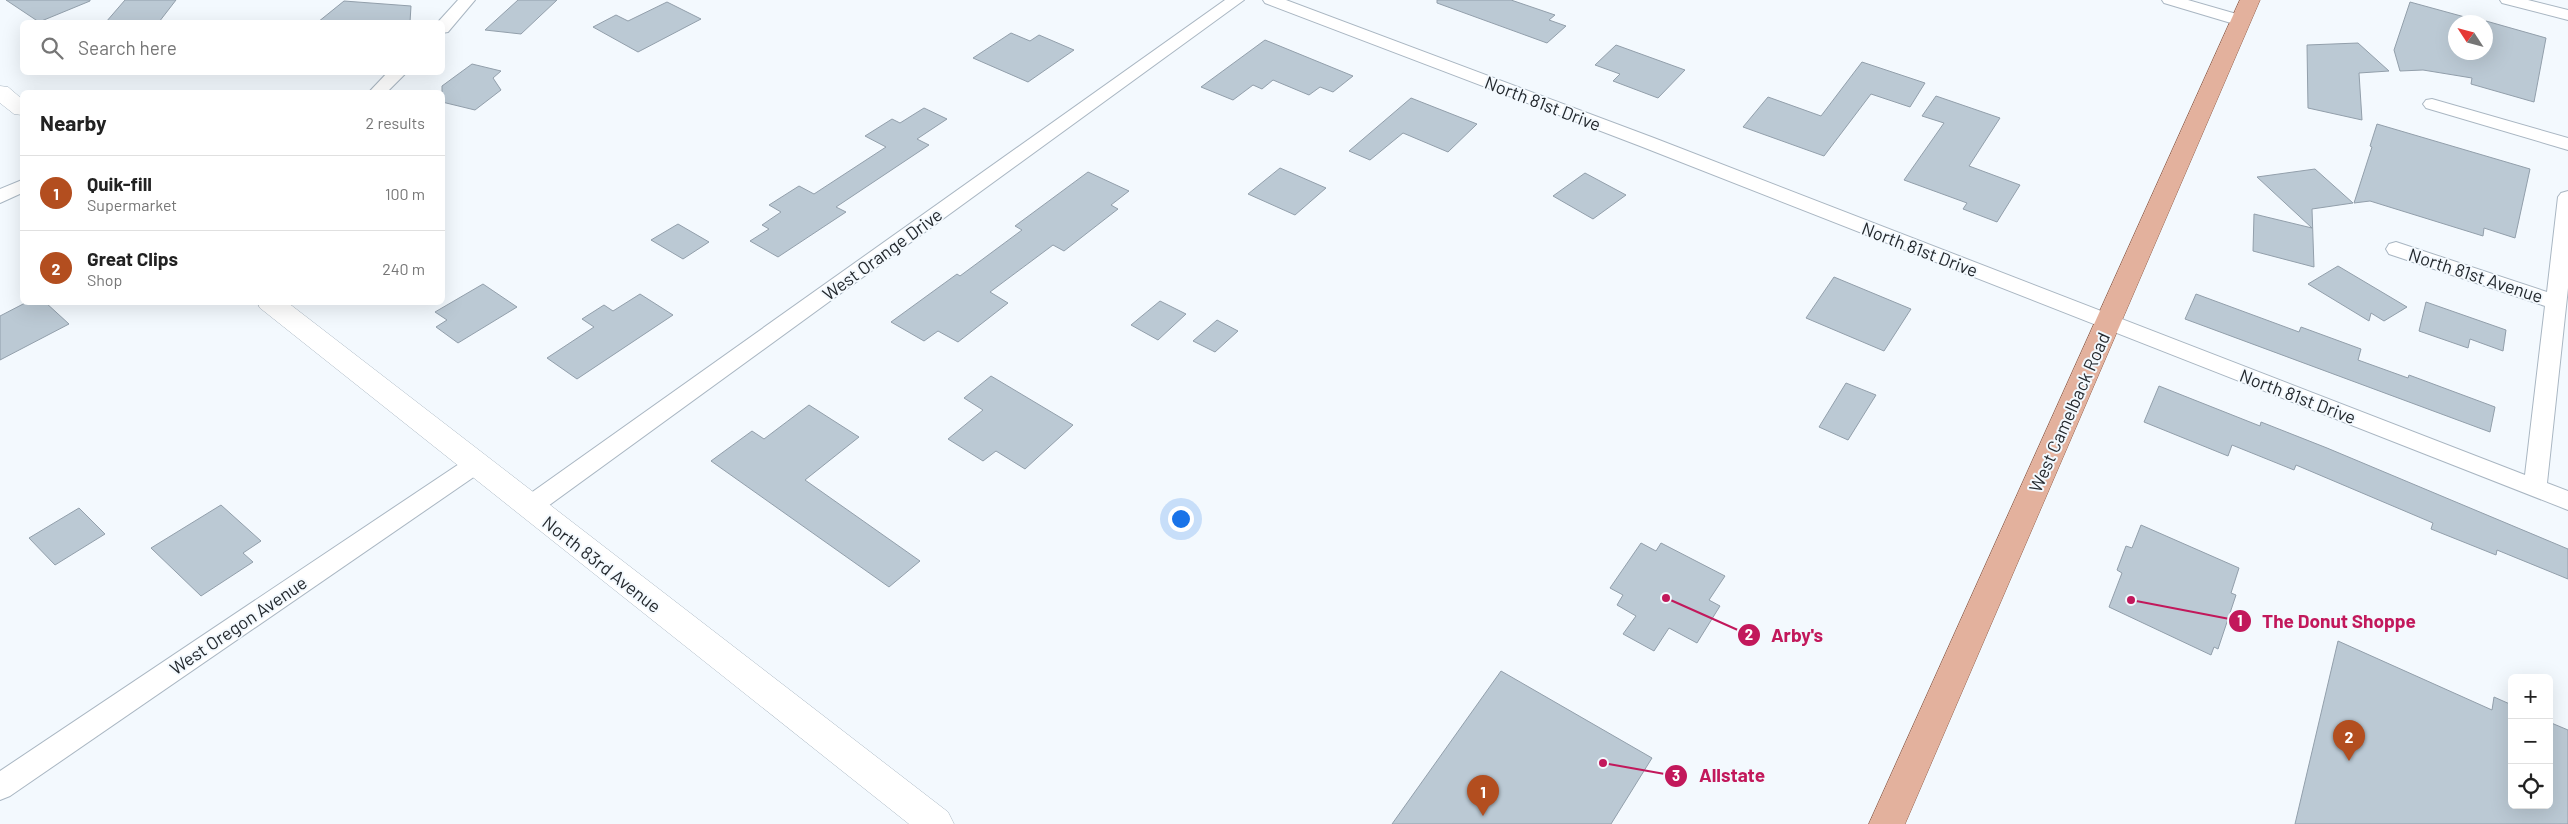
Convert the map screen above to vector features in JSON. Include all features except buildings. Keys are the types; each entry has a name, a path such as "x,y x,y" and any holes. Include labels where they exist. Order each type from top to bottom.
{"main road":[{"name":"West Camelback Road","path":"1887,824 2246,10"},
{"path":"0,92 20,107"},
{"name":"North 83rd Avenue","path":"274,305 529,507 936,824"}],"street":[{"path":"445,25 467,0"},
{"name":"West Orange Drive","path":"529,507 1236,0"},
{"name":"North 81st Drive","path":"1271,0 1647,142 2568,501"},
{"path":"2170,0 2246,10"},
{"path":"2508,0 2568,15"},
{"path":"379,90 396,75"},
{"path":"2432,104 2568,144"},
{"path":"0,197 20,187"},
{"path":"2535,488 2568,197"},
{"name":"North 81st Avenue","path":"2396,249 2556,302"},
{"name":"West Oregon Avenue","path":"0,787 476,464"}],"place":[{"name":"Arby's","path":"1666,598"},
{"name":"The Donut Shoppe","path":"2131,600"},
{"name":"Great Clips","path":"2349,761"},
{"name":"Allstate","path":"1603,763"},
{"name":"Quik-fill","path":"1483,816"}]}
